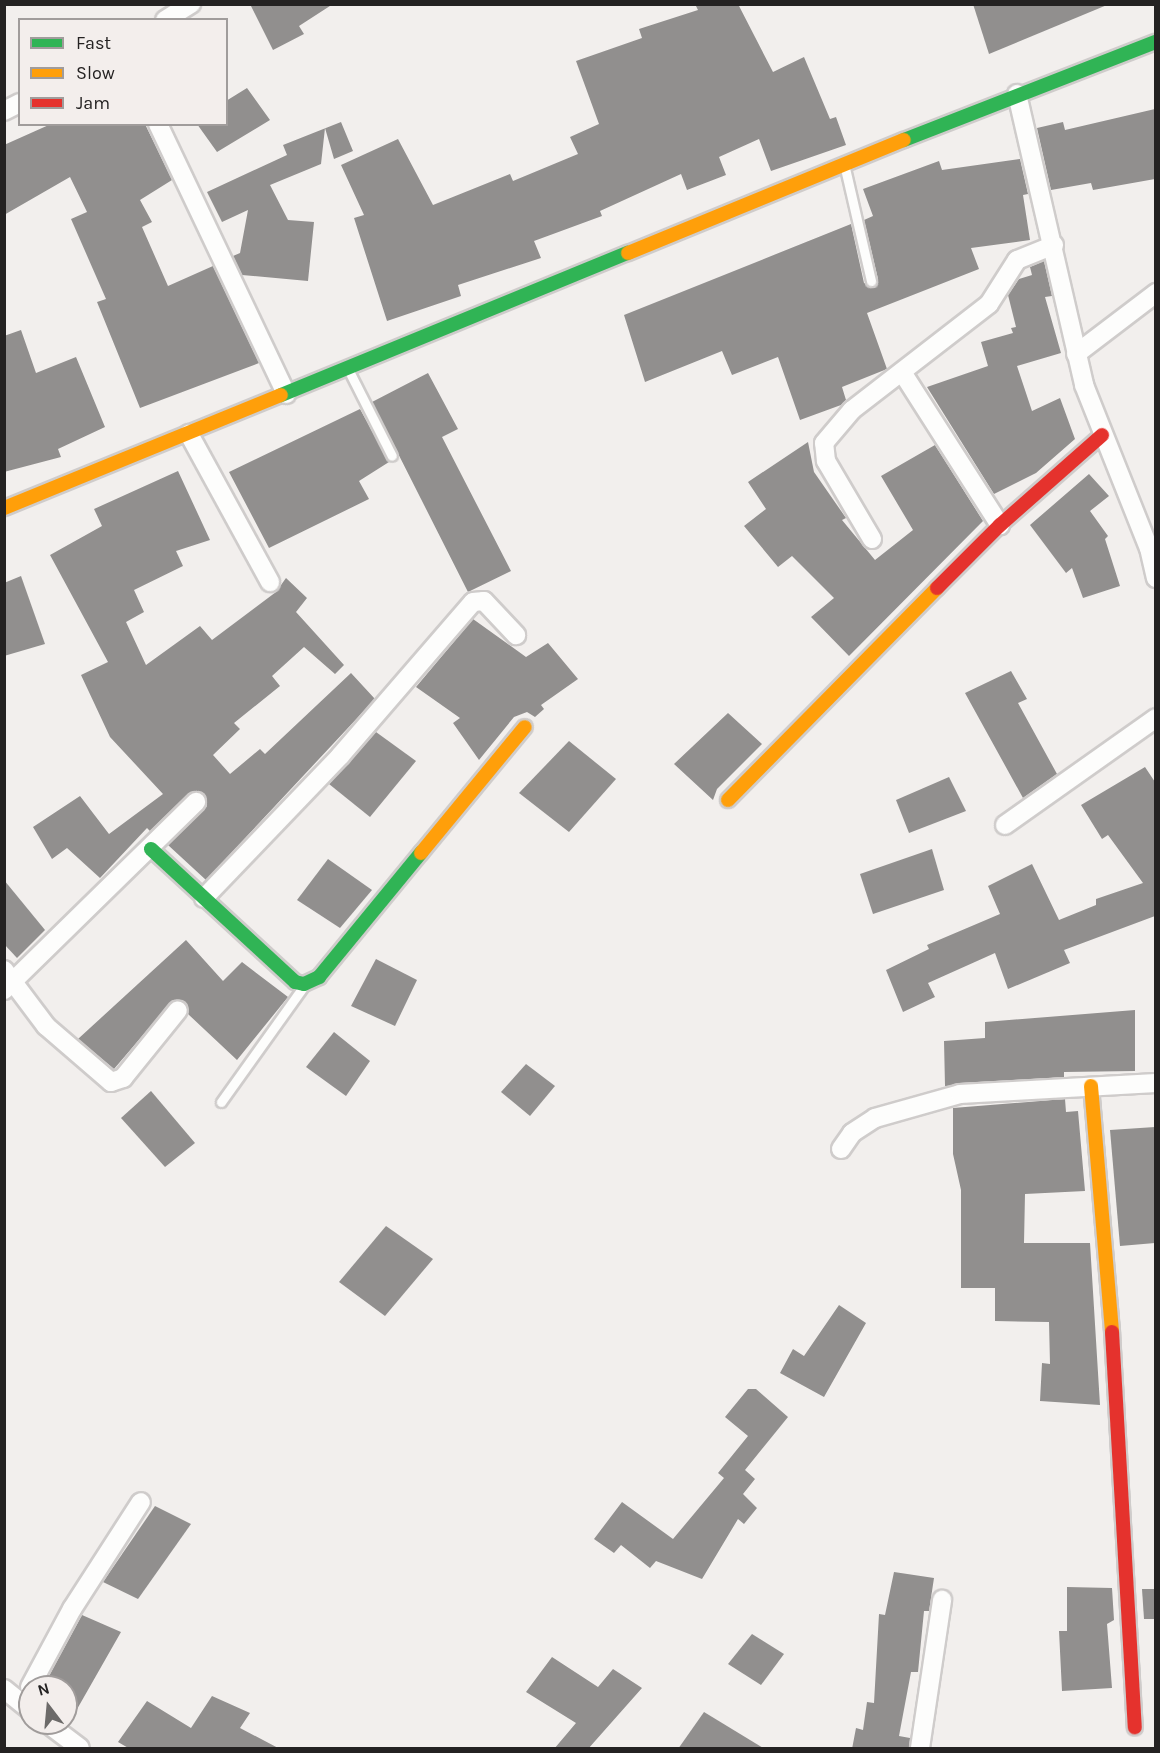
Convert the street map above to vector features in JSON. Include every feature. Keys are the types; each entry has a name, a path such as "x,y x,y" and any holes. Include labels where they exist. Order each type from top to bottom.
{"street":[{"path":"168,18 191,4"},
{"path":"4,508 1017,94 1155,42"},
{"path":"1017,94 1054,245 1076,354 1102,435 1152,545 1155,578"},
{"path":"4,111 18,104"},
{"path":"159,126 286,394"},
{"path":"872,538 823,452 829,437 852,410 989,304 1017,260 1054,245"},
{"path":"1076,354 1155,293"},
{"path":"902,372 1000,525"},
{"path":"189,434 270,582"},
{"path":"728,800 1000,525 1102,435"},
{"path":"204,898 340,756 473,602 484,601 516,635"},
{"path":"1005,825 1155,718"},
{"path":"151,849 296,982 304,984 319,976 525,727"},
{"path":"178,1010 123,1078 111,1082 52,1032 7,981 151,849 196,802"},
{"path":"841,1149 852,1133 875,1118 908,1106 960,1094 1155,1083"},
{"path":"1091,1086 1112,1328 1135,1727"},
{"path":"39,1675 72,1609 141,1502"},
{"path":"920,1749 942,1600"},
{"path":"62,1735 80,1749"}],"lane":[{"path":"844,165 871,281"},
{"path":"348,369 392,456"},
{"path":"221,1102 304,984"}],"building":[{"path":"250,4 333,4 299,26 304,34 273,50"},
{"path":"695,4 738,4 773,72 804,57 830,119 836,117 846,145 771,171 759,139 719,157 726,175 687,190 681,174 600,211 602,216 534,241 541,258 458,285 461,296 387,321 354,218 364,215 341,165 398,139 433,205 510,174 513,181 578,154 570,137 599,124 576,61 642,38 639,29 698,10"},
{"path":"973,4 1107,4 1107,5 989,54"},
{"path":"247,88 270,120 217,152 198,126 228,126 228,100"},
{"path":"1155,109 1155,179 1093,190 1091,183 1051,190 1037,128 1063,122 1065,130"},
{"path":"341,122 353,151 334,159 325,128"},
{"path":"47,126 146,126 172,180 140,200 152,222 142,227 168,286 213,266 259,363 140,408 97,302 106,299 71,219 87,212 70,177 4,215 4,145"},
{"path":"325,128 321,164 270,185 288,220 314,222 308,281 242,275 233,256 240,253 248,210 222,222 207,192 287,155 283,145"},
{"path":"1020,159 1028,194 1023,195 1030,240 971,248 979,269 867,313 887,369 842,387 846,400 841,405 800,420 778,357 732,375 722,351 645,382 624,315 851,224 864,283 873,287 878,279 864,220 873,216 863,189 939,161 942,170"},
{"path":"1044,261 1052,296 1045,297 1061,353 1017,366 1032,411 1060,398 1075,439 1036,473 994,494 927,387 988,366 981,342 1013,333 1011,328 1016,327 1008,295 1019,279 1032,275 1030,267"},
{"path":"21,330 36,373 76,357 105,427 58,449 61,457 4,472 4,336"},
{"path":"428,373 458,429 442,437 511,571 468,592 372,402"},
{"path":"360,409 389,462 359,481 369,499 269,548 229,472"},
{"path":"808,442 814,472 846,518 842,520 875,560 913,530 881,476 935,445 983,521 849,656 811,617 834,598 792,556 778,567 744,526 766,509 748,482"},
{"path":"178,471 210,540 176,551 183,566 134,590 144,612 126,622 146,665 200,626 212,640 276,592 286,578 307,598 296,612 344,665 335,674 304,647 272,676 280,686 234,723 240,729 213,755 230,774 260,749 265,754 351,673 375,699 206,880 168,845 207,806 198,791 188,794 150,831 147,828 100,878 67,848 52,859 33,827 80,796 109,834 163,794 110,737 81,675 108,662 50,555 102,526 94,509"},
{"path":"1089,474 1109,496 1090,511 1108,536 1105,539 1120,586 1083,598 1072,568 1066,573 1030,525"},
{"path":"21,576 45,644 4,656 4,583"},
{"path":"473,619 526,657 548,643 578,679 541,705 544,709 535,717 527,712 514,717 479,760 453,723 460,718 416,687"},
{"path":"1011,671 1027,699 1018,703 1057,774 1023,798 965,693"},
{"path":"728,713 762,744 717,789 713,800 674,764"},
{"path":"376,732 416,761 370,817 329,784"},
{"path":"569,741 616,779 569,832 519,793"},
{"path":"1145,767 1155,782 1155,916 1064,950 1070,963 1008,989 995,953 928,983 935,997 903,1012 886,970 929,949 927,945 1000,914 988,886 1032,864 1059,920 1096,905 1096,899 1143,883 1108,835 1102,839 1081,805"},
{"path":"949,777 966,811 909,833 896,800"},
{"path":"932,849 944,890 873,914 860,874"},
{"path":"328,859 372,890 340,928 297,900"},
{"path":"4,880 45,930 17,958 4,944"},
{"path":"186,940 223,981 242,962 288,997 237,1060 188,1014 185,1002 173,1000 114,1069 78,1039"},
{"path":"376,959 417,980 395,1026 351,1006"},
{"path":"1135,1010 1135,1071 1064,1072 1064,1077 945,1086 944,1041 985,1038 985,1022"},
{"path":"334,1032 370,1061 346,1096 306,1067"},
{"path":"526,1064 555,1086 530,1116 501,1092"},
{"path":"151,1091 195,1143 165,1167 121,1118"},
{"path":"1065,1099 1066,1112 1078,1111 1085,1191 1025,1194 1024,1243 1090,1243 1100,1405 1040,1401 1042,1363 1050,1364 1049,1322 995,1321 995,1288 961,1288 961,1190 953,1154 953,1108"},
{"path":"1155,1127 1155,1243 1120,1246 1110,1130"},
{"path":"386,1226 433,1259 385,1316 339,1282"},
{"path":"839,1305 866,1323 824,1397 780,1373 793,1349 804,1356"},
{"path":"748,1389 756,1389 788,1417 745,1470 755,1479 743,1494 757,1508 744,1524 738,1519 702,1579 656,1561 650,1568 621,1545 614,1553 594,1539 622,1502 673,1539 724,1478 718,1473 748,1436 725,1417"},
{"path":"155,1506 191,1524 138,1599 103,1582"},
{"path":"894,1572 934,1578 929,1611 924,1611 918,1672 911,1672 899,1736 910,1738 909,1749 852,1749 856,1728 863,1730 867,1702 874,1703 879,1614 885,1615"},
{"path":"1067,1587 1112,1588 1114,1620 1107,1624 1112,1688 1062,1691 1059,1631 1067,1631"},
{"path":"1142,1589 1155,1589 1155,1619 1144,1619"},
{"path":"82,1615 121,1632 78,1707 78,1675 50,1675"},
{"path":"752,1634 784,1654 761,1685 728,1664"},
{"path":"552,1657 598,1687 613,1669 642,1688 588,1749 554,1749 576,1723 526,1692"},
{"path":"212,1696 250,1713 240,1728 280,1749 130,1749 118,1742 147,1701 191,1728"},
{"path":"704,1712 765,1749 678,1749"}],"traffic: fast":[{"path":"904,140 1156,42"},
{"path":"281,395 628,253"},
{"path":"151,849 295,982 304,984 319,977 421,853"}],"traffic: slow":[{"path":"628,253 904,140"},
{"path":"4,508 281,395"},
{"path":"728,800 937,588"},
{"path":"421,853 525,727"},
{"path":"1091,1086 1112,1332"}],"traffic: jam":[{"path":"937,588 1000,525 1102,435"},
{"path":"1112,1332 1135,1727"}]}
